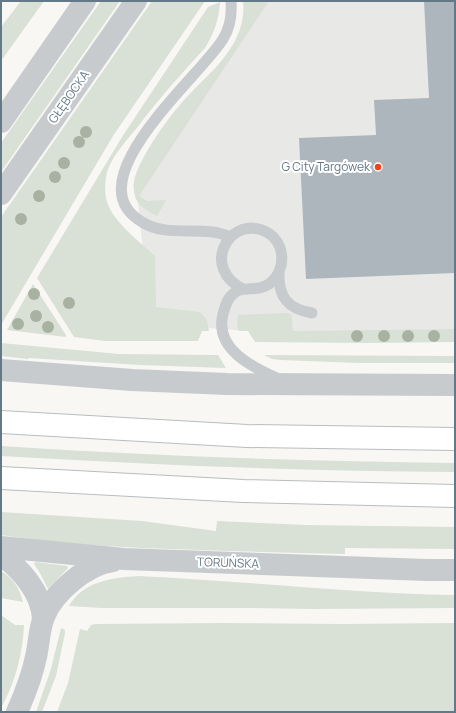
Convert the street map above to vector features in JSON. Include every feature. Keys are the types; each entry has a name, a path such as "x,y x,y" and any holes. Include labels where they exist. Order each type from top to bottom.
{"highway":[{"path":"1,422 247,436 455,439"},
{"path":"1,478 243,491 455,496"}],"street":[{"path":"1,122 85,1"},
{"name":"GŁĘBOCKA","path":"1,194 136,1"},
{"path":"1,370 132,380 227,384 455,385"},
{"name":"TORUŃSKA","path":"1,546 124,559 418,570 455,570"},
{"path":"1,555 15,566 28,581 43,613 33,670 17,712"},
{"path":"43,619 60,593 77,578 101,563 124,559"}],"lane":[{"path":"230,237 218,232 181,232 162,229 143,223 127,210 121,192 124,172 129,161 154,122 178,92 211,56 224,38 229,26 232,12 231,1"},
{"path":"245,229 262,230 270,234 276,240 282,256 282,264 279,272 274,280 264,287 251,290 234,285 228,279 222,266 222,253 225,245 230,237 245,229"},
{"path":"279,272 280,290 286,300 302,312 312,313"},
{"path":"243,288 232,294 225,308 222,322 225,339 232,351 252,366 279,379 294,384"}],"shaded area":[{"path":"21,1 44,1 1,61 1,27"},
{"path":"101,1 120,1 1,172 1,143"},
{"path":"152,1 205,1 113,136 1,325 1,217"},
{"path":"243,1 269,1 139,196 147,201 166,200 157,216 143,207 136,199 134,193 134,181 137,172 148,149 178,106 218,65 232,46 242,21"},
{"path":"267,1 455,1 455,336 262,332 151,324 137,194"},
{"path":"220,2 216,26 205,48 120,148 108,169 105,185 105,194 110,210 121,224 155,256 156,307 200,312 207,320 209,331 202,331 198,341 105,341 74,337 37,278 122,137 208,7"},
{"path":"33,284 66,335 66,337 7,330"},
{"path":"291,314 293,331 455,329 455,342 255,342 248,331 239,331 237,325 238,315"},
{"path":"1,343 119,354 218,355 226,368 140,365 28,359 1,356"},
{"path":"264,355 455,356 455,363 359,363 281,360 272,359"},
{"path":"1,446 228,458 455,463 455,472 228,467 1,456"},
{"path":"1,512 142,521 216,531 217,521 307,525 455,527 455,549 345,548 345,554 280,553 86,545 1,535"},
{"path":"35,562 67,566 68,568 48,589 34,564"},
{"path":"1,571 15,584 23,602 1,598"},
{"path":"138,576 376,592 455,595 455,608 102,608 69,606 82,591 99,582"},
{"path":"1,615 15,625 24,625 22,646 17,668 1,708"},
{"path":"455,623 455,712 57,712 68,683 80,629 87,631 91,625 95,624"},
{"path":"61,628 65,630 65,633 56,676 42,712 36,712 51,669"}],"building":[{"name":"G City Targówek","path":"424,1 455,1 455,273 306,279 299,138 376,135 374,100 429,98"}],"place":[{"name":"G City Targówek","path":"378,167"}]}
